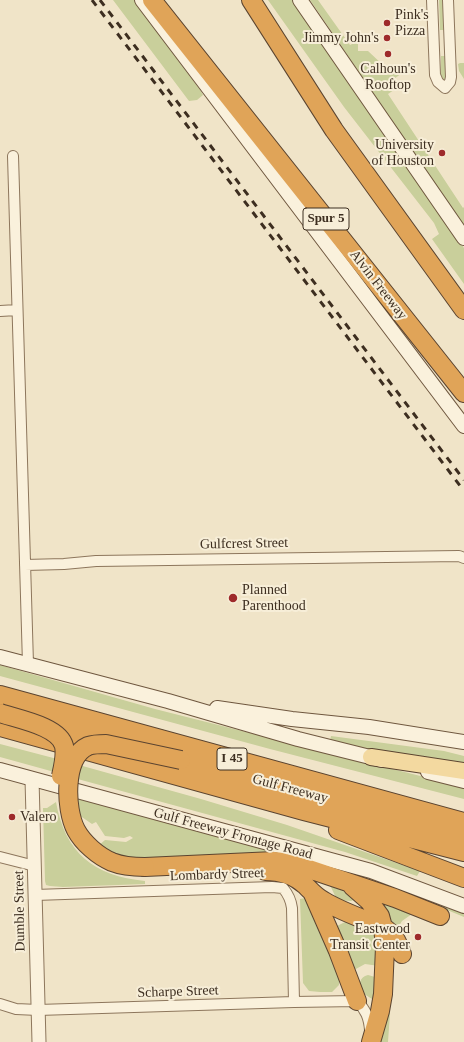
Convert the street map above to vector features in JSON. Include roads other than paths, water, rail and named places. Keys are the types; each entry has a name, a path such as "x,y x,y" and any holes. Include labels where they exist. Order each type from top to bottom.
{"highway":[{"name":"Alvin Freeway","path":"152,0 464,393"},
{"path":"251,0 334,130 464,310"},
{"name":"Gulf Freeway","path":"0,696 464,822"},
{"path":"0,712 46,728 60,738 64,746 60,782 61,812 64,824 78,846 89,857 115,871 130,874 145,871 274,861 291,863 396,898 440,916"},
{"name":"Gulf Freeway","path":"0,712 464,836"},
{"name":"Gulf Freeway","path":"0,727 304,811 464,852"},
{"path":"181,760 106,744 88,746 81,751 71,768 68,793 71,818 76,830 85,842 98,854 112,862 145,871 277,872 287,874 297,879 324,902 383,927 391,932 396,938 402,954"},
{"path":"304,811 340,831 464,878"},
{"path":"347,882 369,901 380,916 383,927 385,947 383,994 380,1011 371,1042"},
{"path":"313,894 358,1001"},
{"path":"334,906 344,906 379,898 396,898"}],"main road":[{"name":"Spur 5","path":"142,0 464,426"},
{"path":"300,0 464,238"},
{"path":"0,656 168,701 298,739 464,781"},
{"path":"168,701 292,719 369,727 460,741"},
{"path":"371,757 464,771"},
{"name":"Gulf Freeway Frontage Road","path":"0,770 371,871 464,906"}],"street":[{"path":"432,0 435,75 438,82 445,88 450,82 451,77 448,0"},
{"path":"434,39 449,38"},
{"path":"13,156 28,664"},
{"path":"0,310 17,310"},
{"name":"Gulfcrest Street","path":"25,565 175,559 459,556 464,558"},
{"name":"Dumble Street","path":"32,779 39,1042"},
{"path":"0,857 35,866"},
{"name":"Lombardy Street","path":"35,895 264,887 283,888 291,900 292,908 294,1002"},
{"path":"358,1001 364,1007 369,1020 371,1042"},
{"name":"Scharpe Street","path":"0,1004 16,1008 38,1010 358,1001"}],"railway":[{"path":"92,0 464,491"},
{"path":"100,0 464,480"}],"place":[{"name":"Pink's Pizza","path":"387,23"},
{"name":"Jimmy John's","path":"387,38"},
{"name":"Calhoun's Rooftop","path":"388,54"},
{"name":"University of Houston","path":"442,153"},
{"name":"Planned Parenthood","path":"233,598"},
{"name":"Valero","path":"12,817"},
{"name":"Eastwood Transit Center","path":"418,937"}]}
